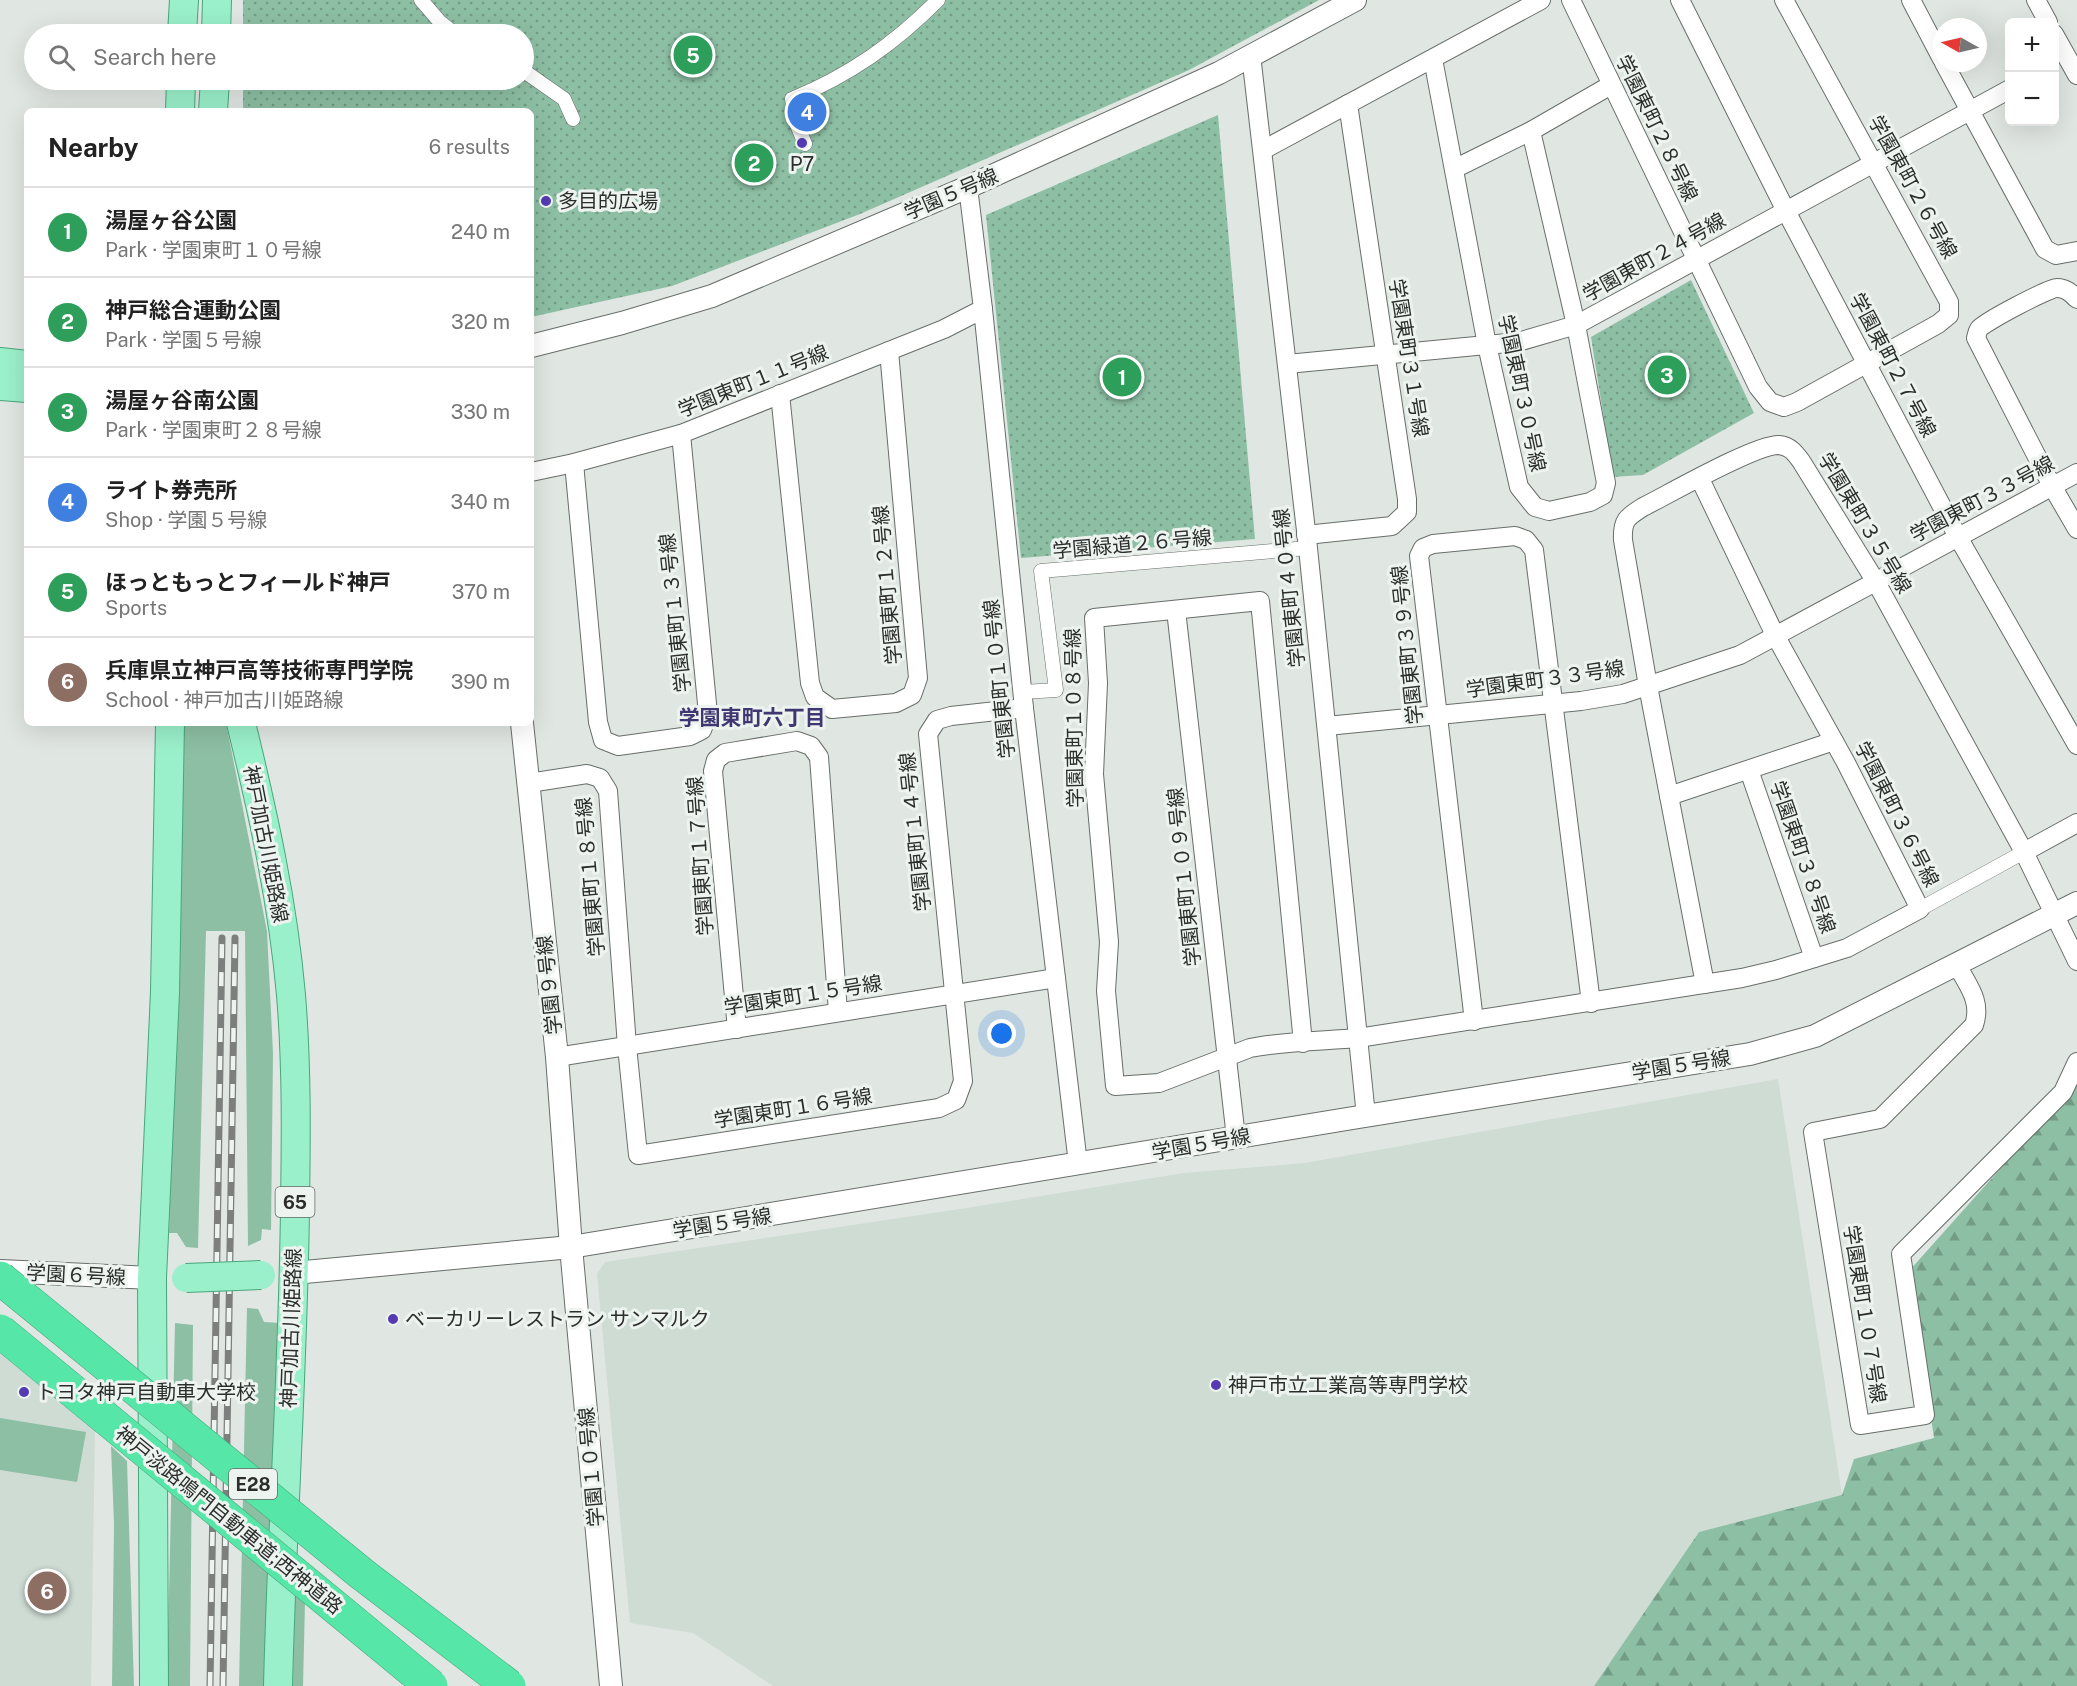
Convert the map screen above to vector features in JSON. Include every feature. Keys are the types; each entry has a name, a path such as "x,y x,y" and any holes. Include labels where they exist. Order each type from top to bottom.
{"highway":[{"name":"E28","path":"0,1278 362,1574 509,1686"},
{"name":"神戸淡路鳴門自動車道;西神道路","path":"0,1331 431,1686"}],"main road":[{"path":"183,24 184,0"},
{"path":"216,24 217,0"},
{"path":"180,108 181,90"},
{"path":"213,108 214,90"},
{"path":"0,362 24,365"},
{"path":"0,386 24,388"},
{"path":"154,1686 152,1278 165,992 170,726"},
{"name":"神戸加古川姫路線","path":"242,726 267,831 285,940 296,1080 294,1274 279,1686"},
{"path":"152,1278 294,1274"}],"street":[{"path":"420,0 442,24"},
{"path":"805,144 795,120 791,94 825,86 880,52 938,0"},
{"name":"学園５号線","path":"534,345 622,323 712,296 968,187 1219,73 1355,0"},
{"path":"1263,150 1541,0"},
{"name":"学園東町２８号線","path":"1571,0 1695,260 1758,387 1770,402 1784,407 1791,405 1867,364"},
{"name":"学園東町２７号線","path":"1680,0 1786,211 1958,537 2077,745"},
{"name":"学園東町２６号線","path":"1784,0 1944,289 1949,302 1949,315 1938,324 1867,364"},
{"path":"1911,0 1933,42"},
{"path":"2036,0 2046,18"},
{"path":"2059,43 2077,75"},
{"name":"学園東町４０号線","path":"1251,56 1327,726 1366,1116"},
{"name":"学園東町３０号線","path":"1433,59 1487,345 1519,487 1535,507 1548,511 1590,502 1603,495 1606,483 1575,325 1531,131"},
{"path":"1949,72 2045,249 2056,255 2077,251"},
{"path":"534,78 564,99 573,119"},
{"path":"1454,169 1531,131 1611,85"},
{"name":"学園東町２４号線","path":"1287,364 1518,342 1575,325 2005,92"},
{"name":"学園東町３１号線","path":"1307,542 1392,526 1407,512 1407,499 1348,104"},
{"name":"学園東町１０号線","path":"968,187 983,309 1023,700 1078,1164"},
{"path":"2077,299 2068,290 2056,288 2044,291 1979,328 1976,338 2052,486 2077,529"},
{"name":"学園東町１１号線","path":"534,471 681,434 944,329 983,309"},
{"name":"学園東町１２号線","path":"780,394 810,683 815,697 832,709 896,703 912,695 918,678 889,351"},
{"name":"学園東町１３号線","path":"574,463 598,722 603,740 618,746 690,736 702,730 708,714 681,434"},
{"name":"学園東町３５号線","path":"1705,984 1648,686 1623,540 1623,526 1629,516 1758,449 1781,445 1792,450 1801,461 1876,582 2024,852 2054,916"},
{"name":"学園東町３３号線","path":"1327,726 1552,704 1623,694 1740,655 2077,473"},
{"name":"学園東町３６号線","path":"1358,1038 1591,1003 1776,970 1860,942 1920,909 1834,741 1775,635 1700,479"},
{"name":"学園東町３９号線","path":"1474,1021 1419,556 1423,548 1433,544 1515,536 1526,540 1534,550 1591,1003"},
{"name":"学園緑道２６号線","path":"1023,700 1056,690 1041,571 1307,542"},
{"name":"学園東町１０８号線","path":"1303,1043 1260,601 1094,618 1098,682 1094,774 1109,942 1106,991 1115,1086 1158,1083 1262,1046 1303,1043 1358,1038"},
{"name":"学園東町１０９号線","path":"1176,610 1236,1138"},
{"name":"学園東町１４号線","path":"955,994 928,734 937,720 1023,700"},
{"name":"学園９号線","path":"522,726 557,1057 571,1247"},
{"name":"学園東町１７号線","path":"737,1029 713,771 716,760 726,753 797,741 811,746 819,757 837,1012"},
{"path":"1669,796 1834,741"},
{"name":"学園東町３８号線","path":"1749,770 1814,958"},
{"name":"学園東町１８号線","path":"528,783 587,774 600,778 608,791 627,1046"},
{"path":"1920,909 2077,823"},
{"name":"学園５号線","path":"294,1274 571,1247 1750,1054 1815,1036 2077,903"},
{"path":"2054,916 2077,961"},
{"name":"学園東町１０７号線","path":"1957,965 1976,1002 1978,1014 1974,1025 1880,1119 1813,1132 1860,1425 1925,1415 1901,1254 2063,1092 2077,1062"},
{"name":"学園東町１５号線","path":"557,1057 1056,978"},
{"name":"学園東町１６号線","path":"627,1046 638,1155 939,1108 956,1100 963,1081 955,994"},
{"name":"学園１０号線","path":"571,1247 611,1686"},
{"name":"学園６号線","path":"0,1271 152,1278"}],"shaded area":[{"name":"神戸市立工業高等専門学校","path":"1778,1079 1842,1495 1699,1532 1594,1686 773,1686 693,1633 630,1623 597,1274 605,1262 1184,1173 1305,1163"},
{"path":"0,1352 95,1431 91,1686 0,1686"}],"green space":[{"path":"243,0 1319,0 1189,70 860,214 672,286 534,316 534,108 243,108 243,90 534,90 534,24 243,24"},
{"path":"1218,115 1255,539 1021,558 986,215"},
{"path":"1691,280 1754,413 1643,475 1613,477 1591,337"},
{"path":"184,726 227,726 267,931 273,1053 271,1230 262,1229 261,1240 248,1246 245,931 206,931 198,1248 186,1247 177,1233 169,1233 179,931 180,766"},
{"path":"2077,1083 2077,1686 1594,1686 1699,1532 1842,1495 1854,1459 1934,1438 1909,1271"},
{"path":"247,1308 258,1309 264,1322 280,1323 264,1686 239,1686"},
{"path":"175,1323 193,1325 190,1686 167,1686"},
{"path":"0,1418 86,1432 77,1482 0,1470"},
{"path":"111,1446 127,1461 134,1686 112,1686 114,1524"},
{"path":"294,1594 305,1602 303,1686 293,1686"}],"railway":[{"path":"210,1686 222,938"},
{"path":"223,1686 235,938"}],"place":[{"name":"ほっともっとフィールド神戸","path":"693,55"},
{"name":"ライト券売所","path":"807,112"},
{"name":"P7","path":"802,143"},
{"name":"神戸総合運動公園","path":"754,163"},
{"name":"多目的広場","path":"546,201"},
{"name":"湯屋ヶ谷南公園","path":"1667,375"},
{"name":"湯屋ヶ谷公園","path":"1122,377"},
{"name":"ベーカリーレストラン サンマルク","path":"393,1319"},
{"name":"神戸市立工業高等専門学校","path":"1216,1385"},
{"name":"トヨタ神戸自動車大学校","path":"24,1392"},
{"name":"兵庫県立神戸高等技術専門学院","path":"47,1591"}],"district":[{"name":"学園東町六丁目","path":"752,717"}]}
